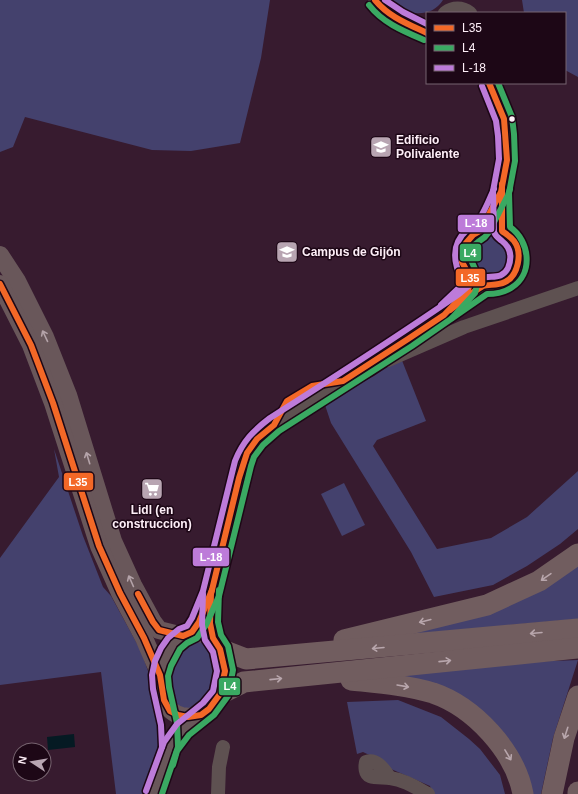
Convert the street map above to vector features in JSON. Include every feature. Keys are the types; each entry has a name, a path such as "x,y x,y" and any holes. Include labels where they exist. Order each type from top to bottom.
{"highway":[{"path":"282,657 323,645 419,623 488,605 539,581 578,554"},
{"path":"216,643 246,659 574,639"},
{"path":"220,694 244,682 309,675 574,639"},
{"path":"309,675 405,686 434,694 462,707 493,734 508,755 524,794"},
{"path":"552,794 564,738 578,696"}],"main road":[{"path":"0,255 17,281 46,337 68,395 113,541 133,586 159,630 187,634 202,634 216,643 225,671 220,694 209,709 183,729 170,747 154,794"},
{"path":"0,284 31,345 51,395 99,546 120,593 144,638 160,675 161,688 169,724 170,747"},
{"path":"160,675 168,652 174,643 187,634"},
{"path":"164,700 170,711 178,715 188,717 201,714"}],"street":[{"path":"378,4 426,32"},
{"path":"448,8 465,8"},
{"path":"406,22 426,23"},
{"path":"490,84 504,119 506,136 507,160 501,192 502,231"},
{"path":"480,230 492,229 502,231 514,241 519,253 518,263 513,275 506,282 494,286 484,286 471,279 462,262 462,252 466,243 480,230 501,192"},
{"path":"444,315 468,290 471,279"},
{"path":"187,634 199,622 210,594 239,478 247,453 257,439 274,425 408,339 484,286"},
{"path":"333,387 348,385 391,359 464,327 578,288"},
{"path":"408,339 414,342 436,339"},
{"path":"210,594 210,623 216,643"},
{"path":"218,794 219,767 223,747"},
{"path":"390,778 408,782 428,794"}],"shaded area":[{"path":"0,0 270,0 261,58 240,143 191,151 152,150 25,117 13,147 0,152"},
{"path":"387,0 443,0 431,11 423,13 407,12 393,5"},
{"path":"522,0 578,0 578,77 566,71 566,12 524,12"},
{"path":"493,236 502,240 506,246 508,254 507,262 500,275 486,277 477,271 475,259 477,249 482,240"},
{"path":"401,358 426,421 377,440 373,446 437,549 491,538 527,517 578,471 578,529 560,544 527,566 493,585 434,597 411,552 331,423 324,402 374,376"},
{"path":"54,449 83,536 103,587 111,596 141,651 148,671 150,688 163,727 161,739 143,794 116,794 101,672 0,685 0,558 59,477"},
{"path":"344,483 365,525 342,536 321,494"},
{"path":"578,559 578,619 390,636"},
{"path":"183,636 220,649 209,709 170,711 163,663"},
{"path":"578,660 553,738 541,794 530,794 507,739 398,676 525,662"},
{"path":"398,700 441,717 469,739 480,749 500,775 505,794 433,794 430,786 391,769 382,761 363,752 357,754 347,702"}],"water":[{"path":"74,734 75,747 52,750 52,742 47,742 47,737"}],"transit line":[{"name":"L35","path":"375,0 393,16 426,33"},
{"name":"L-18","path":"385,0 403,12 426,24"},
{"name":"L4","path":"369,5 387,22 424,40"},
{"name":"L35","path":"0,284 31,345 53,403 99,546 120,593 144,638 160,675 164,700 170,711 178,715 188,717 201,715 209,709 220,694 225,671 220,649 213,638 210,623 211,594 239,478 247,453 257,439 274,425 287,401 312,386 343,381 444,315 468,290 471,279 462,262 462,252 466,243 473,235 480,231 501,192 507,160 504,119 489,84"},
{"name":"L4","path":"162,794 178,747 177,723 168,676 171,666 180,649 187,643 197,638 206,625 219,596 254,457 263,445 279,431 412,346 487,294 499,293 511,288 523,275 527,258 525,249 522,240 510,227 509,193 515,161 512,117 498,84"},
{"name":"L-18","path":"162,747 161,725 153,689 152,675 155,661 168,638 179,629 187,626 192,618 203,591 235,461 245,442 258,427 270,418 412,326 459,294 475,281 485,277 500,276 506,272 508,268 510,261 509,250 494,232 493,191 499,159 496,121 482,86"},
{"name":"L35","path":"450,310 483,286 505,282 516,270 519,258 517,246 513,240 502,231 502,184"},
{"name":"L-18","path":"441,305 461,286 462,280 455,260 458,241 462,235 481,217 494,189"},
{"name":"L4","path":"452,318 475,293 479,278 471,260 470,253 473,246 489,232 510,189"},
{"name":"L35","path":"138,594 159,630 183,636 192,632 199,622 212,590"},
{"name":"L4","path":"173,765 177,751 189,735 214,715 228,696 233,670 228,646 221,635 218,622 219,590"},
{"name":"L-18","path":"146,791 164,742 177,724 203,703 213,691 217,671 213,652 205,640 202,625 203,594"}],"place":[{"name":"Edificio Polivalente","path":"381,147"},
{"name":"Campus de Gijón","path":"287,252"},
{"name":"Lidl (en construccion)","path":"152,489"}]}
